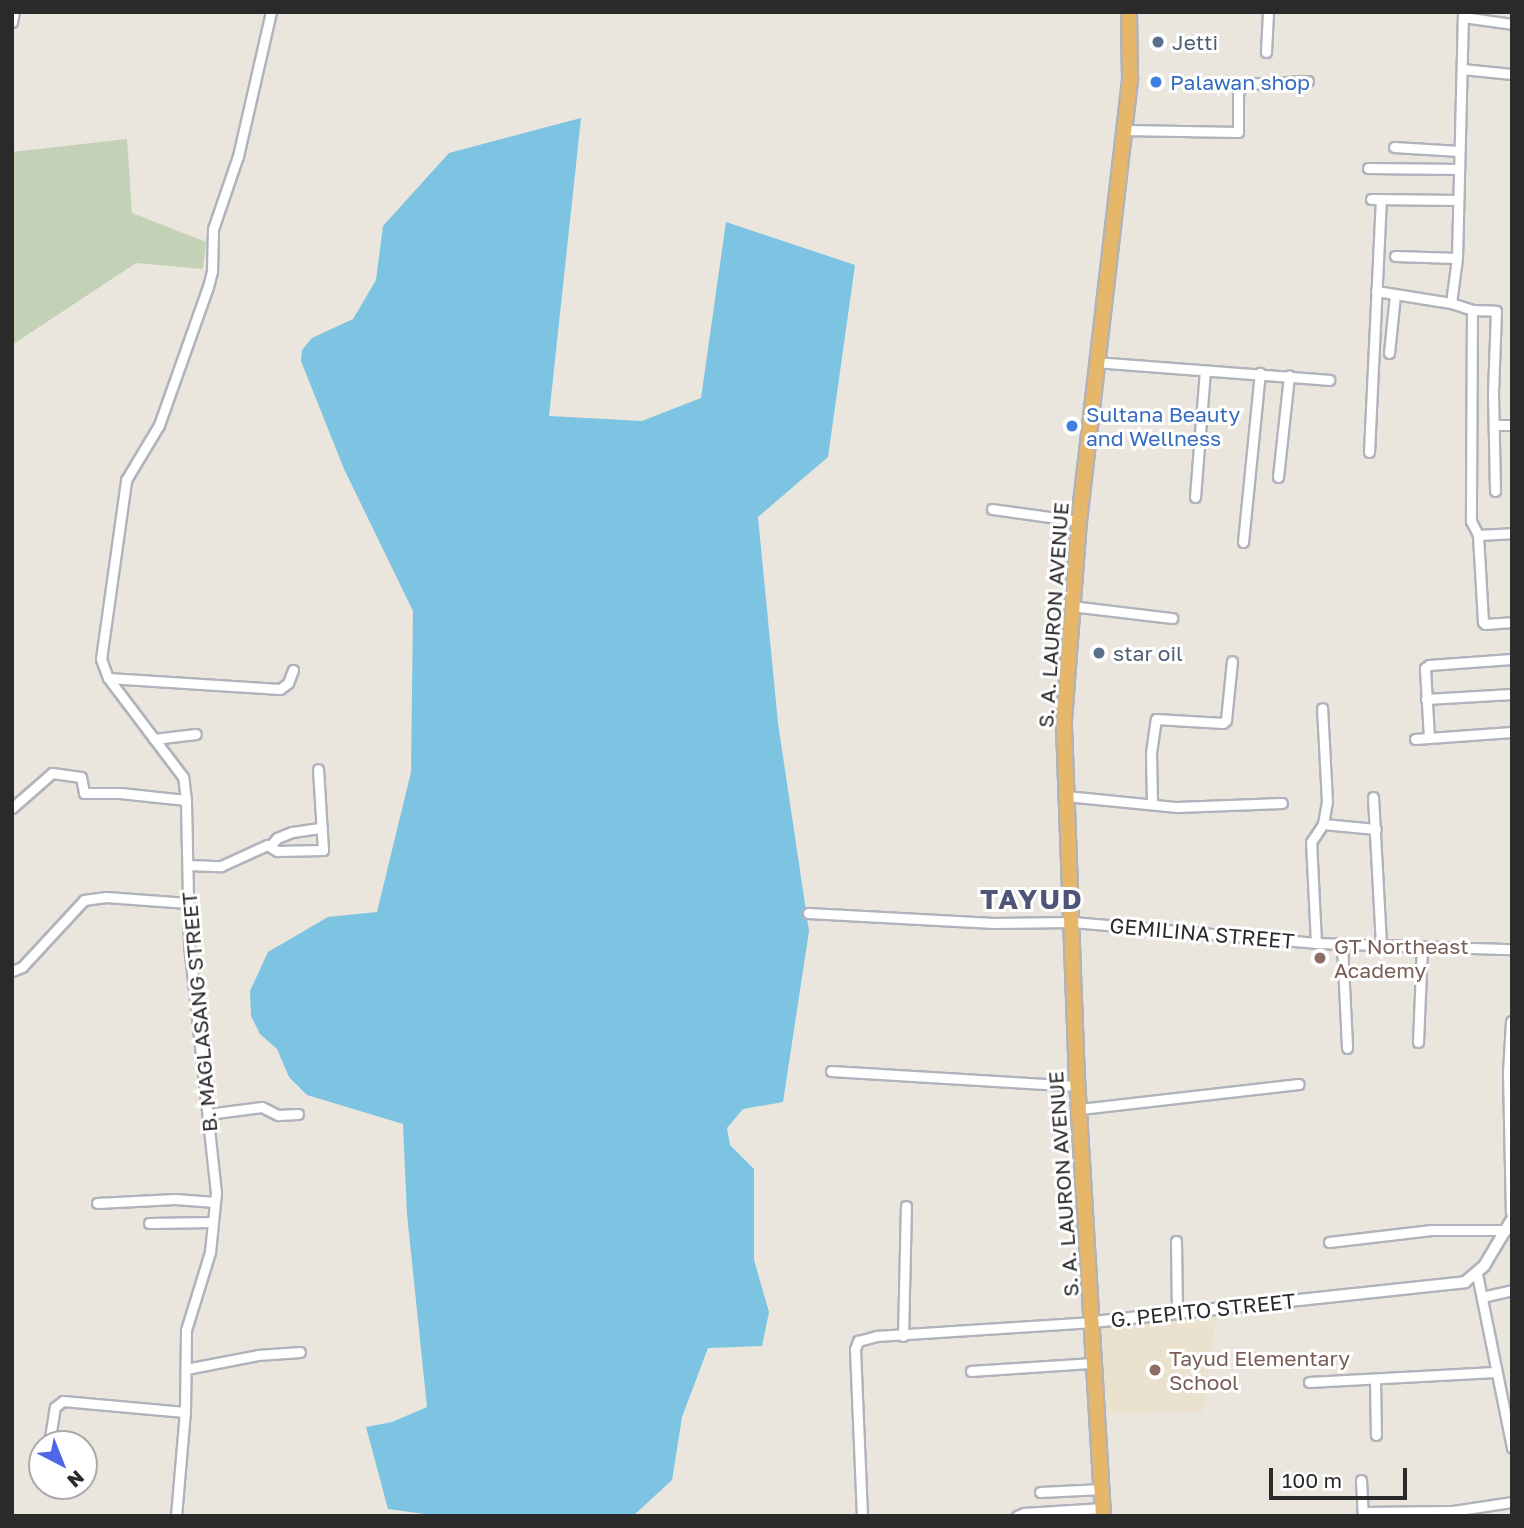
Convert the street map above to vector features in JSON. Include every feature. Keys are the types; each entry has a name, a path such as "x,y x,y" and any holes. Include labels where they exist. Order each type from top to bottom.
{"highway":[{"name":"S. A. LAURON AVENUE","path":"1103,1512 1078,1086 1064,720 1079,521 1130,78 1129,12"}],"street":[{"path":"12,22 14,12"},
{"name":"B. MAGLASANG STREET","path":"176,1516 185,1412 186,1330 210,1251 215,1202 189,945 186,800 183,777 108,678 101,659 124,487 141,452 159,425 208,287 212,271 213,229 238,156 271,12"},
{"path":"1266,52 1268,12"},
{"path":"1451,303 1457,258 1463,15 1512,24"},
{"path":"1462,69 1512,74"},
{"path":"1124,130 1238,132 1238,94 1242,83 1308,81"},
{"path":"1394,147 1459,151"},
{"path":"1368,168 1459,169"},
{"path":"1371,199 1458,200"},
{"path":"1369,452 1381,199"},
{"path":"1395,256 1457,258"},
{"path":"1376,291 1451,303 1472,310 1496,311 1495,491"},
{"path":"1389,353 1395,295"},
{"path":"1472,310 1471,521 1478,535 1483,623 1512,622"},
{"path":"1096,362 1329,380"},
{"path":"1195,498 1205,370"},
{"path":"1243,542 1260,373"},
{"path":"1278,477 1289,376"},
{"path":"1494,425 1512,425"},
{"path":"992,509 1079,521"},
{"path":"1478,535 1512,533"},
{"path":"1071,606 1172,618"},
{"path":"1429,738 1424,671 1429,665 1512,659"},
{"path":"1152,802 1152,753 1157,719 1223,723 1226,720 1232,661"},
{"path":"108,678 280,689 288,683 293,670"},
{"path":"1426,699 1512,694"},
{"path":"1316,943 1311,842 1313,834 1323,824 1327,802 1322,708"},
{"path":"1415,739 1512,732"},
{"path":"154,739 195,734"},
{"path":"271,845 277,851 323,850 318,769"},
{"path":"12,808 52,773 81,776 84,793 120,793 186,800"},
{"path":"1066,796 1152,802 1177,807 1282,803"},
{"path":"1373,797 1381,945"},
{"path":"1323,824 1376,829"},
{"path":"188,864 221,866 258,847 271,845 276,838 292,832 322,828"},
{"path":"12,971 22,967 84,900 106,897 188,903"},
{"name":"GEMILINA STREET","path":"808,913 994,923 1072,922 1316,943 1512,949"},
{"path":"1342,944 1347,1048"},
{"path":"1418,1042 1422,946"},
{"path":"1512,1022 1509,1086 1512,1213"},
{"path":"831,1071 1078,1086"},
{"path":"1080,1109 1298,1084"},
{"path":"208,1114 262,1107 278,1115 298,1114"},
{"path":"97,1203 175,1199 215,1202"},
{"path":"902,1336 906,1206"},
{"path":"1512,1219 1477,1274 1512,1447"},
{"path":"149,1223 213,1222"},
{"path":"1329,1242 1431,1230 1506,1230"},
{"path":"1175,1241 1177,1312"},
{"name":"G. PEPITO STREET","path":"862,1516 855,1349 862,1339 1093,1322 1448,1286 1465,1282 1477,1274"},
{"path":"1482,1297 1512,1290"},
{"path":"186,1369 258,1355 299,1352"},
{"path":"971,1371 1093,1363"},
{"path":"1309,1382 1495,1372"},
{"path":"1375,1380 1376,1435"},
{"path":"51,1430 55,1407 62,1401 185,1412"},
{"path":"1361,1480 1363,1514 1453,1511 1512,1502"},
{"path":"1040,1492 1102,1489"},
{"path":"1017,1516 1103,1512"}],"shaded area":[{"name":"Tayud Elementary School","path":"1216,1316 1203,1412 1104,1414 1099,1328"}],"green space":[{"path":"127,139 132,213 206,242 203,269 136,263 12,345 12,152"}],"water":[{"path":"581,118 549,416 642,421 701,398 726,222 855,265 828,457 758,517 778,723 809,931 783,1102 743,1109 727,1128 730,1145 754,1169 754,1260 769,1312 762,1346 708,1348 682,1417 672,1480 633,1516 439,1516 388,1509 366,1427 392,1422 427,1407 407,1214 403,1124 307,1095 289,1077 277,1049 260,1034 251,1016 250,991 268,952 328,917 377,912 411,772 413,611 344,469 301,361 302,350 312,338 353,319 376,280 383,226 449,153"}],"place":[{"name":"Jetti","path":"1158,42"},
{"name":"Palawan shop","path":"1156,82"},
{"name":"Sultana Beauty and Wellness","path":"1072,426"},
{"name":"star oil","path":"1099,653"},
{"name":"GT Northeast Academy","path":"1320,958"},
{"name":"Tayud Elementary School","path":"1155,1370"}],"district":[{"name":"TAYUD","path":"1032,899"}]}
